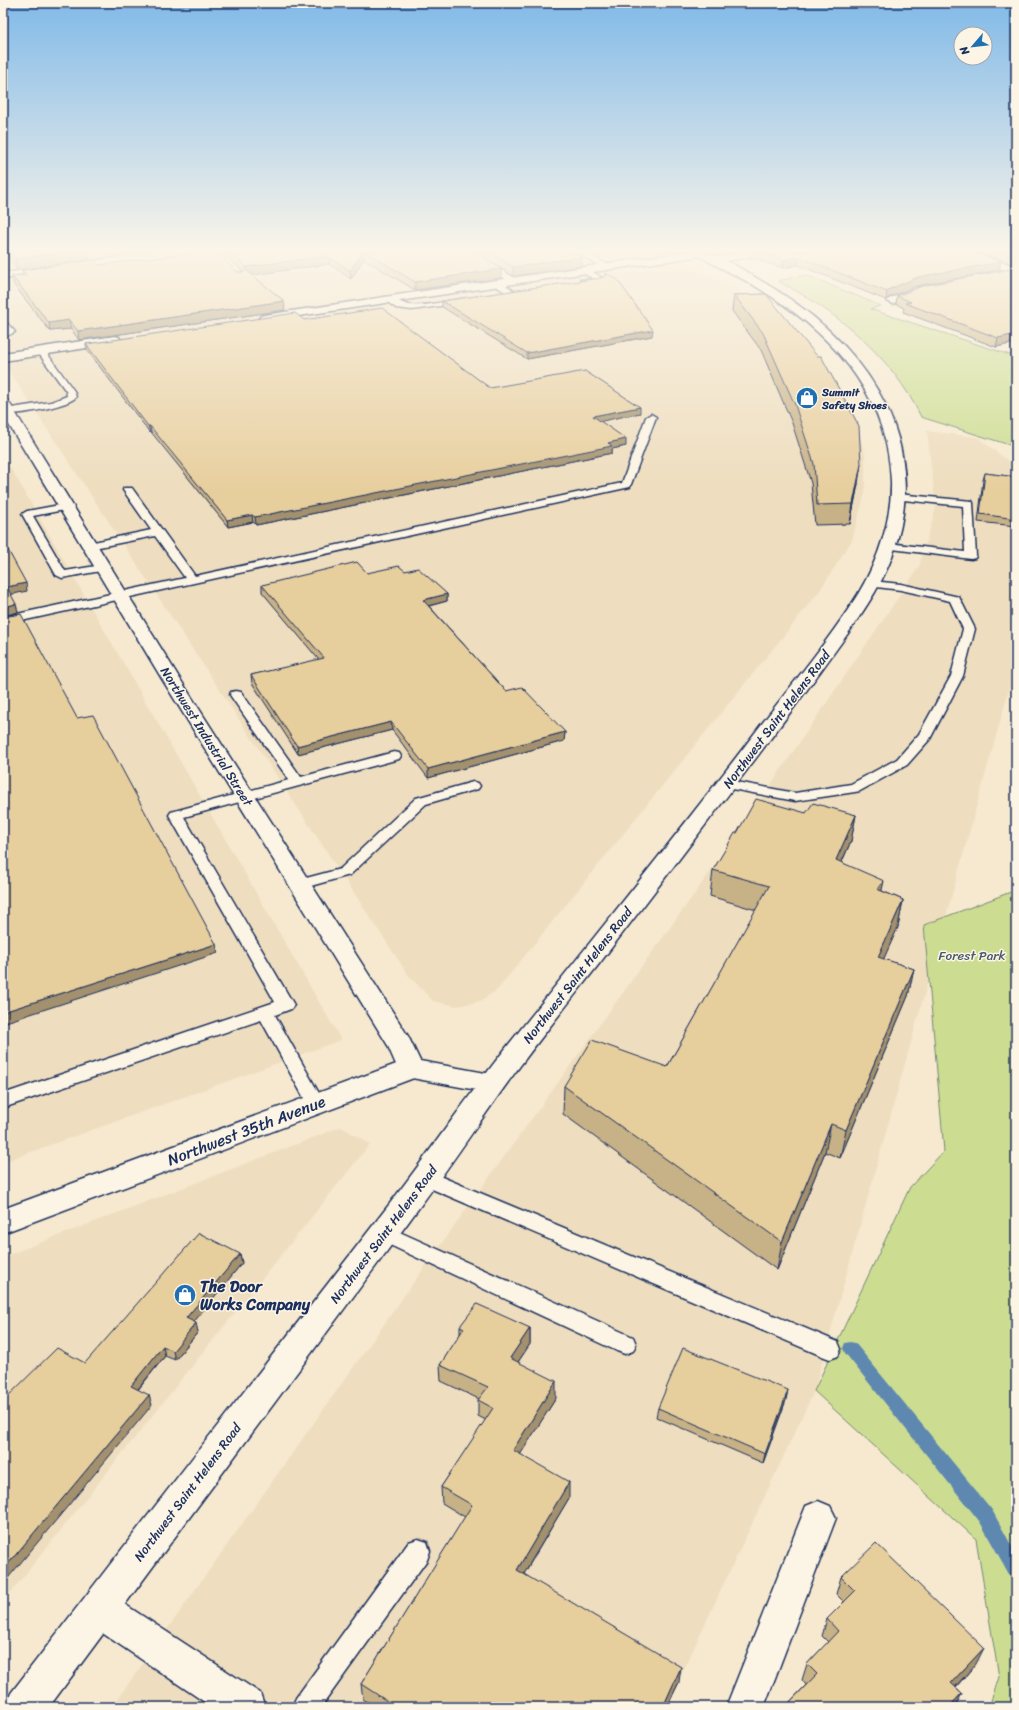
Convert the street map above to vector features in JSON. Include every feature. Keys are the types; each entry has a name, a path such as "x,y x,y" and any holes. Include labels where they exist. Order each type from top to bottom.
{"street":[{"name":"Northwest Saint Helens Road","path":"25,1707 384,1234 493,1082 726,784 830,647 872,584 888,546 897,497 898,481 896,450 889,420 858,368 825,331"},
{"path":"3,357 125,339"},
{"name":"Northwest Industrial Street","path":"7,414 399,1042 410,1069"},
{"name":"Northwest 35th Avenue","path":"3,1221 410,1069 493,1082"},
{"path":"745,1707 818,1518"},
{"path":"99,1609 246,1707"}],"lane":[{"path":"3,336 11,332 10,331"},
{"path":"7,414 67,400 72,397 70,391 41,351"},
{"path":"3,621 626,485 651,417"},
{"path":"128,490 192,580"},
{"path":"888,546 971,556 968,503 897,497"},
{"path":"65,507 27,514 62,575 102,568"},
{"path":"89,546 158,532"},
{"path":"726,784 795,797 856,788 902,762 925,736 957,676 969,629 955,599 901,587 872,584"},
{"path":"236,695 297,782"},
{"path":"3,1101 285,1005 176,815 394,756"},
{"path":"300,884 345,872 421,801 472,786"},
{"path":"265,1012 316,1104"},
{"path":"425,1178 830,1349"},
{"path":"384,1234 625,1344"},
{"path":"305,1707 418,1551"}],"shaded area":[{"path":"3,331 793,331 817,355 843,392 854,416 865,454 865,492 852,540 818,593 497,990 480,1001 457,1006 433,1001 409,976 3,362"},
{"path":"927,431 977,437 1016,467 1016,664 814,1391 666,1707 112,1707 449,1233 732,842 919,567 936,508"},
{"path":"3,455 341,1040 3,1162"},
{"path":"341,1127 370,1144 3,1602 3,1257"}],"green space":[{"path":"852,331 936,331 1016,357 1016,447 921,417 895,374 879,355"},
{"name":"Forest Park","path":"1016,890 1016,1707 989,1707 999,1677 976,1539 814,1391 910,1187 944,1151 924,925"}],"building":[{"path":"175,331 413,331 490,388 585,371 640,407 593,416 626,439 608,443 612,446 255,517 252,515 227,520 150,426 148,426 86,344"},
{"path":"491,331 649,331 527,353"},
{"path":"761,331 796,331 817,356 821,356 859,426 861,464 853,504 817,505 814,464 795,405"},
{"path":"979,331 1016,331 1016,334 998,338"},
{"path":"985,473 1016,477 1016,519 980,514"},
{"path":"3,541 26,583 7,587 16,604 3,607"},
{"path":"357,562 367,573 399,566 405,571 418,568 447,594 423,600 506,691 522,687 565,732 428,769 391,722 297,746 251,675 324,658 262,585"},
{"path":"21,614 77,718 93,715 216,944 3,1012 3,617"},
{"path":"756,799 806,813 813,803 856,815 836,860 884,881 877,889 903,900 878,957 914,969 846,1130 831,1124 782,1242 564,1086 592,1040 667,1067 769,886 713,870 735,833 737,833"},
{"path":"199,1233 240,1254 186,1318 196,1323 173,1351 163,1346 131,1386 149,1395 3,1570 3,1401 57,1348 85,1363"},
{"path":"477,1304 530,1328 510,1358 556,1381 513,1450 569,1482 517,1570 681,1667 663,1707 396,1707 361,1684 472,1505 441,1487 493,1408 478,1400 488,1387 440,1365 464,1328 460,1326"},
{"path":"683,1348 788,1390 765,1454 658,1408"},
{"path":"876,1543 984,1648 951,1683 962,1693 949,1707 785,1707 817,1674 807,1664 838,1631 827,1619 855,1591 841,1577"}],"waterway":[{"path":"850,1348 986,1516 1016,1570"}],"place":[{"name":"Summit Safety Shoes","path":"807,398"},
{"name":"The Door Works Company","path":"185,1295"}]}
